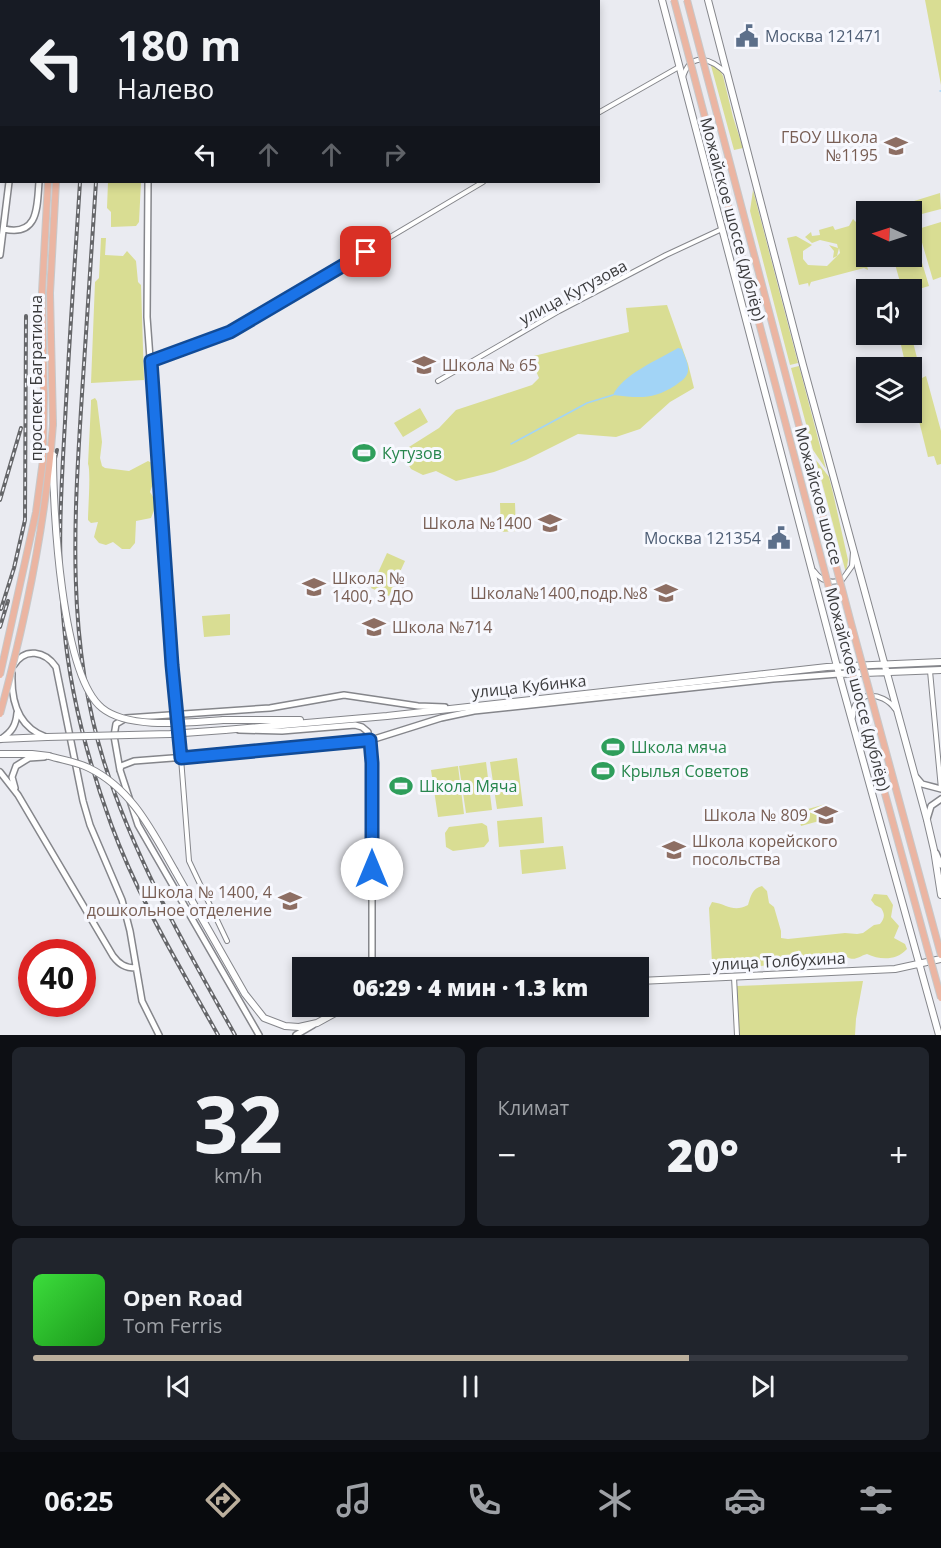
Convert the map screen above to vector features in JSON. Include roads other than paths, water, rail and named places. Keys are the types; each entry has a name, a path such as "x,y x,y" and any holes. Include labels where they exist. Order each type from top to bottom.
{"main road":[{"name":"Можайское шоссе (дублёр)","path":"662,0 839,674 939,1035"},
{"name":"Можайское шоссе","path":"674,0 845,648 941,998"},
{"name":"Можайское шоссе","path":"687,0 941,957"},
{"name":"Можайское шоссе (дублёр)","path":"708,0 786,304 927,820 941,895"},
{"name":"проспект Багратиона","path":"0,675 18,603 36,512 42,460 44,396 42,292 48,183"},
{"name":"проспект Багратиона","path":"0,714 44,514 52,424 50,292 56,183"},
{"path":"52,424 53,508 58,559 72,644 80,674 89,692 103,709 142,722 159,724 261,719 330,721"},
{"name":"улица Кубинка","path":"0,739 225,730 330,721 837,666 941,662"},
{"path":"839,674 941,670"},
{"path":"0,754 49,756 89,768 107,778 124,792 141,814 245,994 258,1012 274,1024 287,1027 317,1023 328,1017"},
{"name":"улица Толбухина","path":"649,981 895,969 941,957"}],"street":[{"path":"682,79 690,63 700,59 712,62 727,74"},
{"path":"600,112 679,67"},
{"path":"0,255 9,183"},
{"path":"2,229 18,231 32,223 36,212 39,183"},
{"path":"148,183 147,317 189,861 227,941"},
{"path":"151,361 230,332 481,183"},
{"name":"улица Кутузова","path":"438,381 559,311 666,255 722,229"},
{"path":"810,565 820,578 828,582 842,580 848,575 852,566 853,549"},
{"path":"0,739 12,731 17,719 12,680 14,664 24,654 34,652 43,654 56,667 87,817 127,913 142,1001 159,1035"},
{"path":"914,773 922,784 941,789 930,670"},
{"path":"115,746 122,757 134,761 370,740 441,718 474,711 839,674"},
{"path":"259,1035 146,840 131,809 120,770 114,729 120,720 270,708 353,695 418,706 459,707"},
{"path":"853,724 854,705 865,696 874,695 889,701 899,715"},
{"path":"17,711 20,719 30,730 47,737"},
{"path":"234,729 268,732 359,726 366,729 370,740 372,763 372,957"},
{"path":"18,795 12,777 16,766 29,758 49,756"},
{"path":"120,770 120,766 134,761"},
{"path":"0,772 18,795 113,956 119,963 129,968 136,968"},
{"path":"927,820 931,806 941,799"},
{"path":"934,850 941,865"},
{"path":"734,977 737,1035"},
{"path":"296,1035 317,1023"}],"water":[{"path":"678,348 682,349 688,371 676,385 653,396 613,395 618,387 633,374"}],"waterway":[{"path":"511,444 587,403 613,395"}],"railway":[{"path":"80,183 60,524 62,600 75,701 103,800 122,852 160,932 218,1035"},
{"path":"96,183 75,533 78,625 83,671 92,716 116,798 162,902 235,1035"},
{"path":"1,609 14,568 25,520 26,316"},
{"path":"0,500 21,428"},
{"path":"28,544 57,450"},
{"path":"0,627 8,601"}],"place":[{"name":"Москва 121471","path":"747,36"},
{"name":"ГБОУ Школа №1195","path":"896,146"},
{"name":"Школа № 65","path":"424,365"},
{"name":"Кутузов","path":"364,453"},
{"name":"Школа №1400","path":"550,523"},
{"name":"Москва 121354","path":"779,538"},
{"name":"Школа № 1400, 3 ДО","path":"314,587"},
{"name":"Школа№1400,подр.№8","path":"666,593"},
{"name":"Школа №714","path":"374,627"},
{"name":"Школа мяча","path":"613,747"},
{"name":"Крылья Советов","path":"603,771"},
{"name":"Школа Мяча","path":"401,786"},
{"name":"Школа № 809","path":"826,815"},
{"name":"Школа корейского посольства","path":"674,850"},
{"name":"Школа № 1400, 4 дошкольное отделение","path":"290,901"}]}
